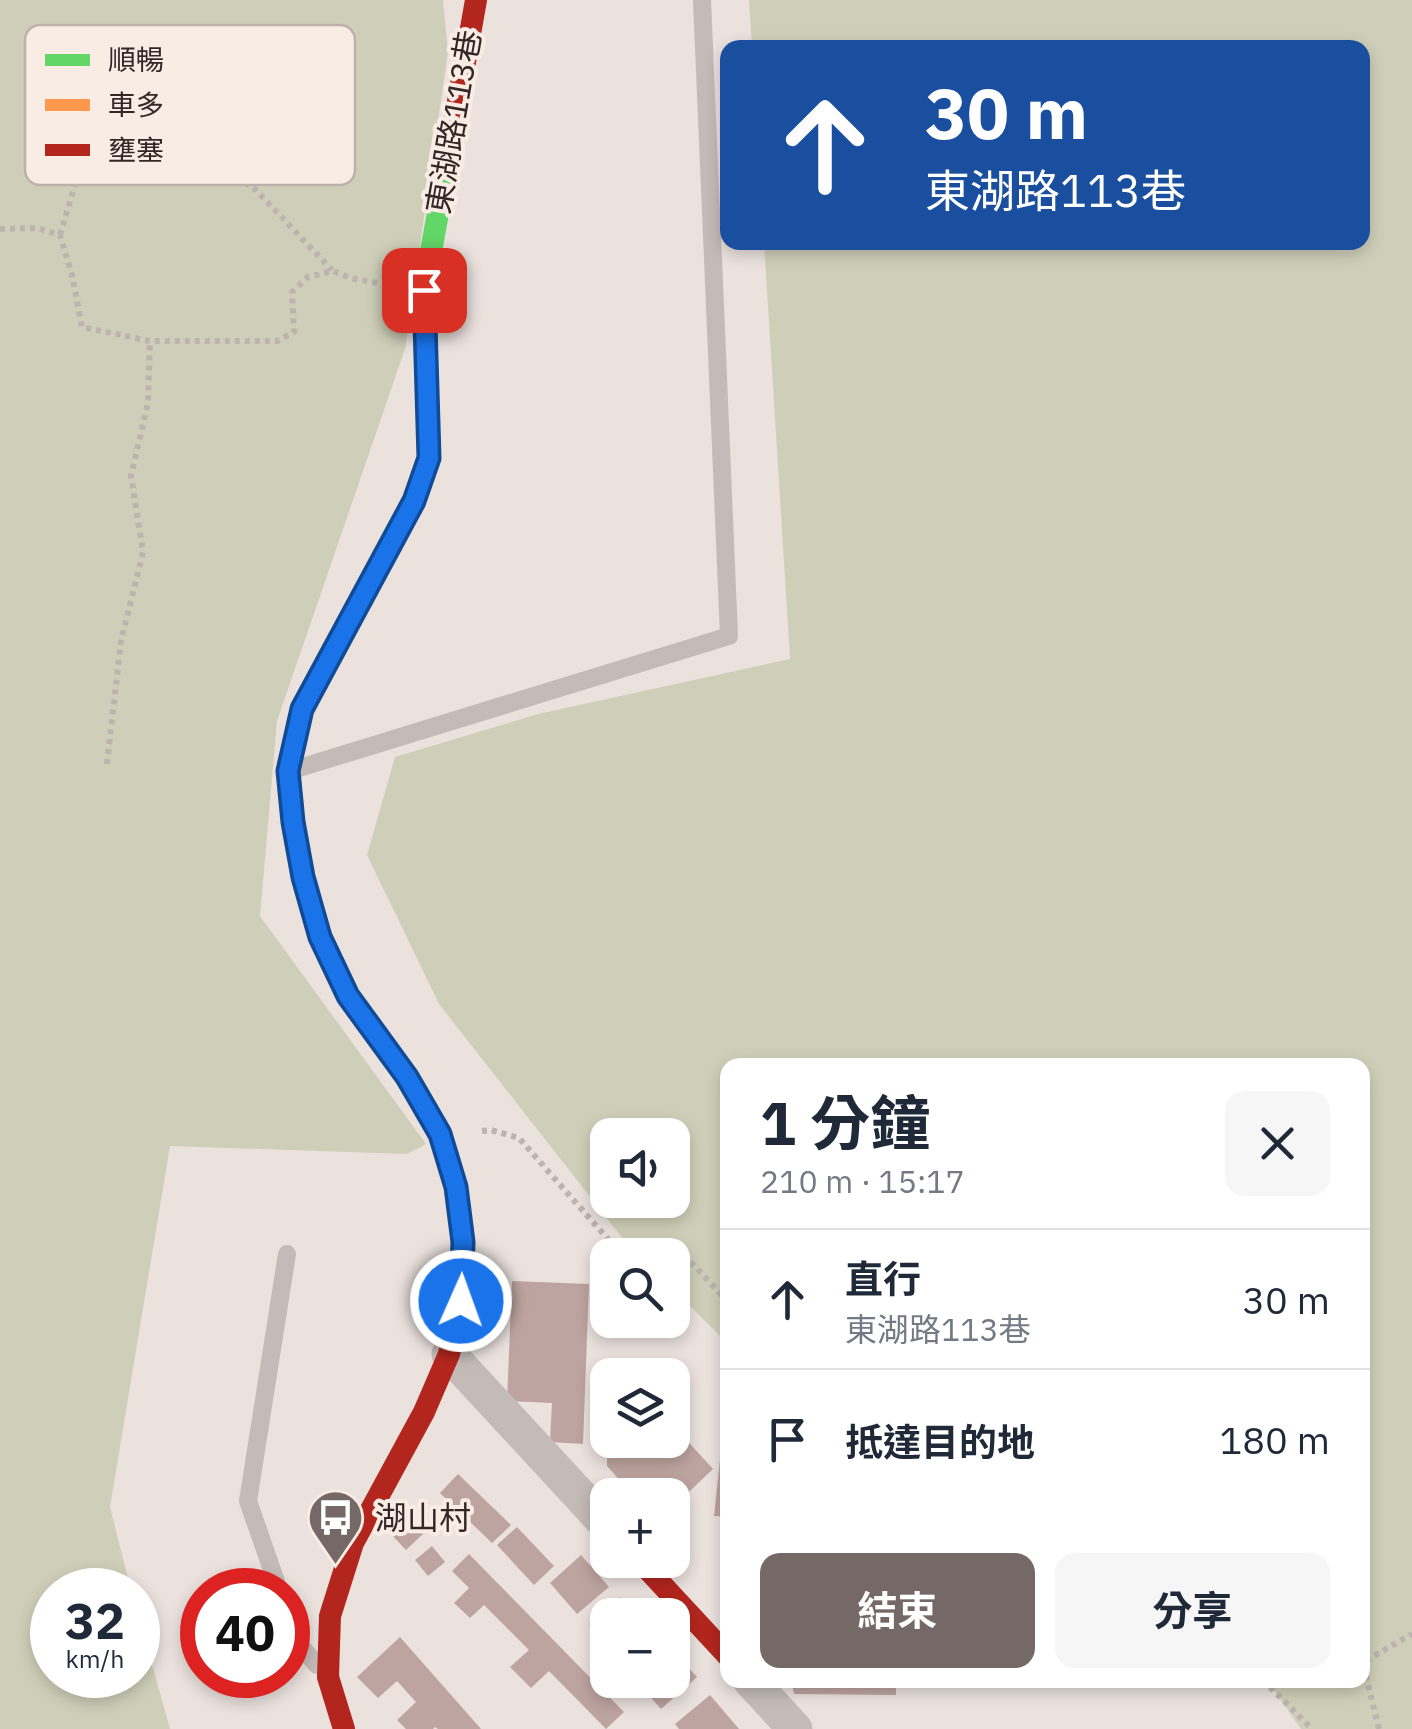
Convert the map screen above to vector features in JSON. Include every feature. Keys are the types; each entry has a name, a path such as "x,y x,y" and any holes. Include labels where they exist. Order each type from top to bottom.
{"street":[{"name":"東湖路113巷","path":"344,1729 328,1676 330,1616 352,1543 424,1412 449,1354 461,1301 463,1242 456,1187 440,1134 407,1077 348,996 320,937 303,877 288,771 302,709 414,501 429,458 424,290 476,0"},
{"path":"449,1354 590,1507"},
{"path":"656,1578 720,1647"},
{"path":"757,1688 795,1729"}],"lane":[{"path":"288,771 729,636 702,0"},
{"path":"271,1568 248,1501 287,1254"},
{"path":"310,1656 328,1676"}],"path":[{"path":"75,185 60,235 82,327 150,341 277,341 294,332 292,292 308,277 333,271"},
{"path":"249,185 333,271 351,278 424,290"},
{"path":"0,230 37,228 60,235"},
{"path":"107,764 121,642 143,552 131,476 148,403 150,341"},
{"path":"440,1134 490,1130 519,1138 622,1255 677,1247 720,1293"},
{"path":"1370,1658 1412,1634"},
{"path":"1271,1688 1312,1729"},
{"path":"1369,1688 1379,1729"}],"green space":[{"path":"0,0 443,0 448,52 405,349 277,721 260,916 426,1144 407,1154 170,1146 110,1507 125,1568 30,1568 30,1698 160,1698 160,1693 170,1729 0,1729"},
{"path":"749,0 1412,0 1412,1729 1301,1729 1273,1688 1370,1688 1370,1058 720,1058 720,1336 690,1306 690,1238 622,1238 607,1218 690,1218 690,1118 590,1118 590,1197 439,1004 367,855 395,757 538,714 790,659 764,250 1370,250 1370,40 752,40"}],"building":[{"path":"512,1281 589,1284 583,1444 550,1442 552,1403 507,1401"},
{"path":"690,1444 713,1469 690,1491 690,1478 618,1478 607,1466 607,1458 690,1458"},
{"path":"720,1459 720,1516 714,1516"},
{"path":"458,1474 511,1525 492,1543 440,1493"},
{"path":"405,1514 423,1534 406,1550 387,1530"},
{"path":"517,1527 554,1566 534,1585 497,1545"},
{"path":"432,1546 445,1562 428,1576 415,1560"},
{"path":"469,1554 590,1677 590,1698 610,1698 624,1712 606,1729 549,1671 531,1688 510,1667 529,1650 484,1605 470,1618 454,1603 469,1588 452,1571"},
{"path":"581,1555 590,1565 590,1578 601,1578 609,1587 590,1598 590,1603 577,1614 550,1583"},
{"path":"400,1637 481,1729 406,1729 397,1720 416,1702 397,1681 378,1698 357,1677"},
{"path":"793,1688 896,1688 896,1695 794,1694"},
{"path":"710,1695 739,1729 679,1729 675,1724"},
{"path":"651,1698 673,1698 661,1709"}],"traffic: fast":[{"path":"369,585 414,501 429,458 424,290 448,158"}],"traffic: slow":[{"path":"369,585 302,709 288,771 293,822 303,877 321,937 348,995 407,1077 437,1128"}],"traffic: jam":[{"path":"448,158 476,0"},
{"path":"344,1729 328,1677 330,1616 353,1543 424,1412 449,1354 461,1301 463,1243 456,1187 437,1128"},
{"path":"656,1578 720,1647"}],"place":[{"name":"湖山村","path":"336,1567"}],"route":[{"path":"424,290 429,458 414,501 302,709 288,771 303,877 320,937 348,996 407,1077 440,1134 456,1187 463,1242 461,1301"}]}
